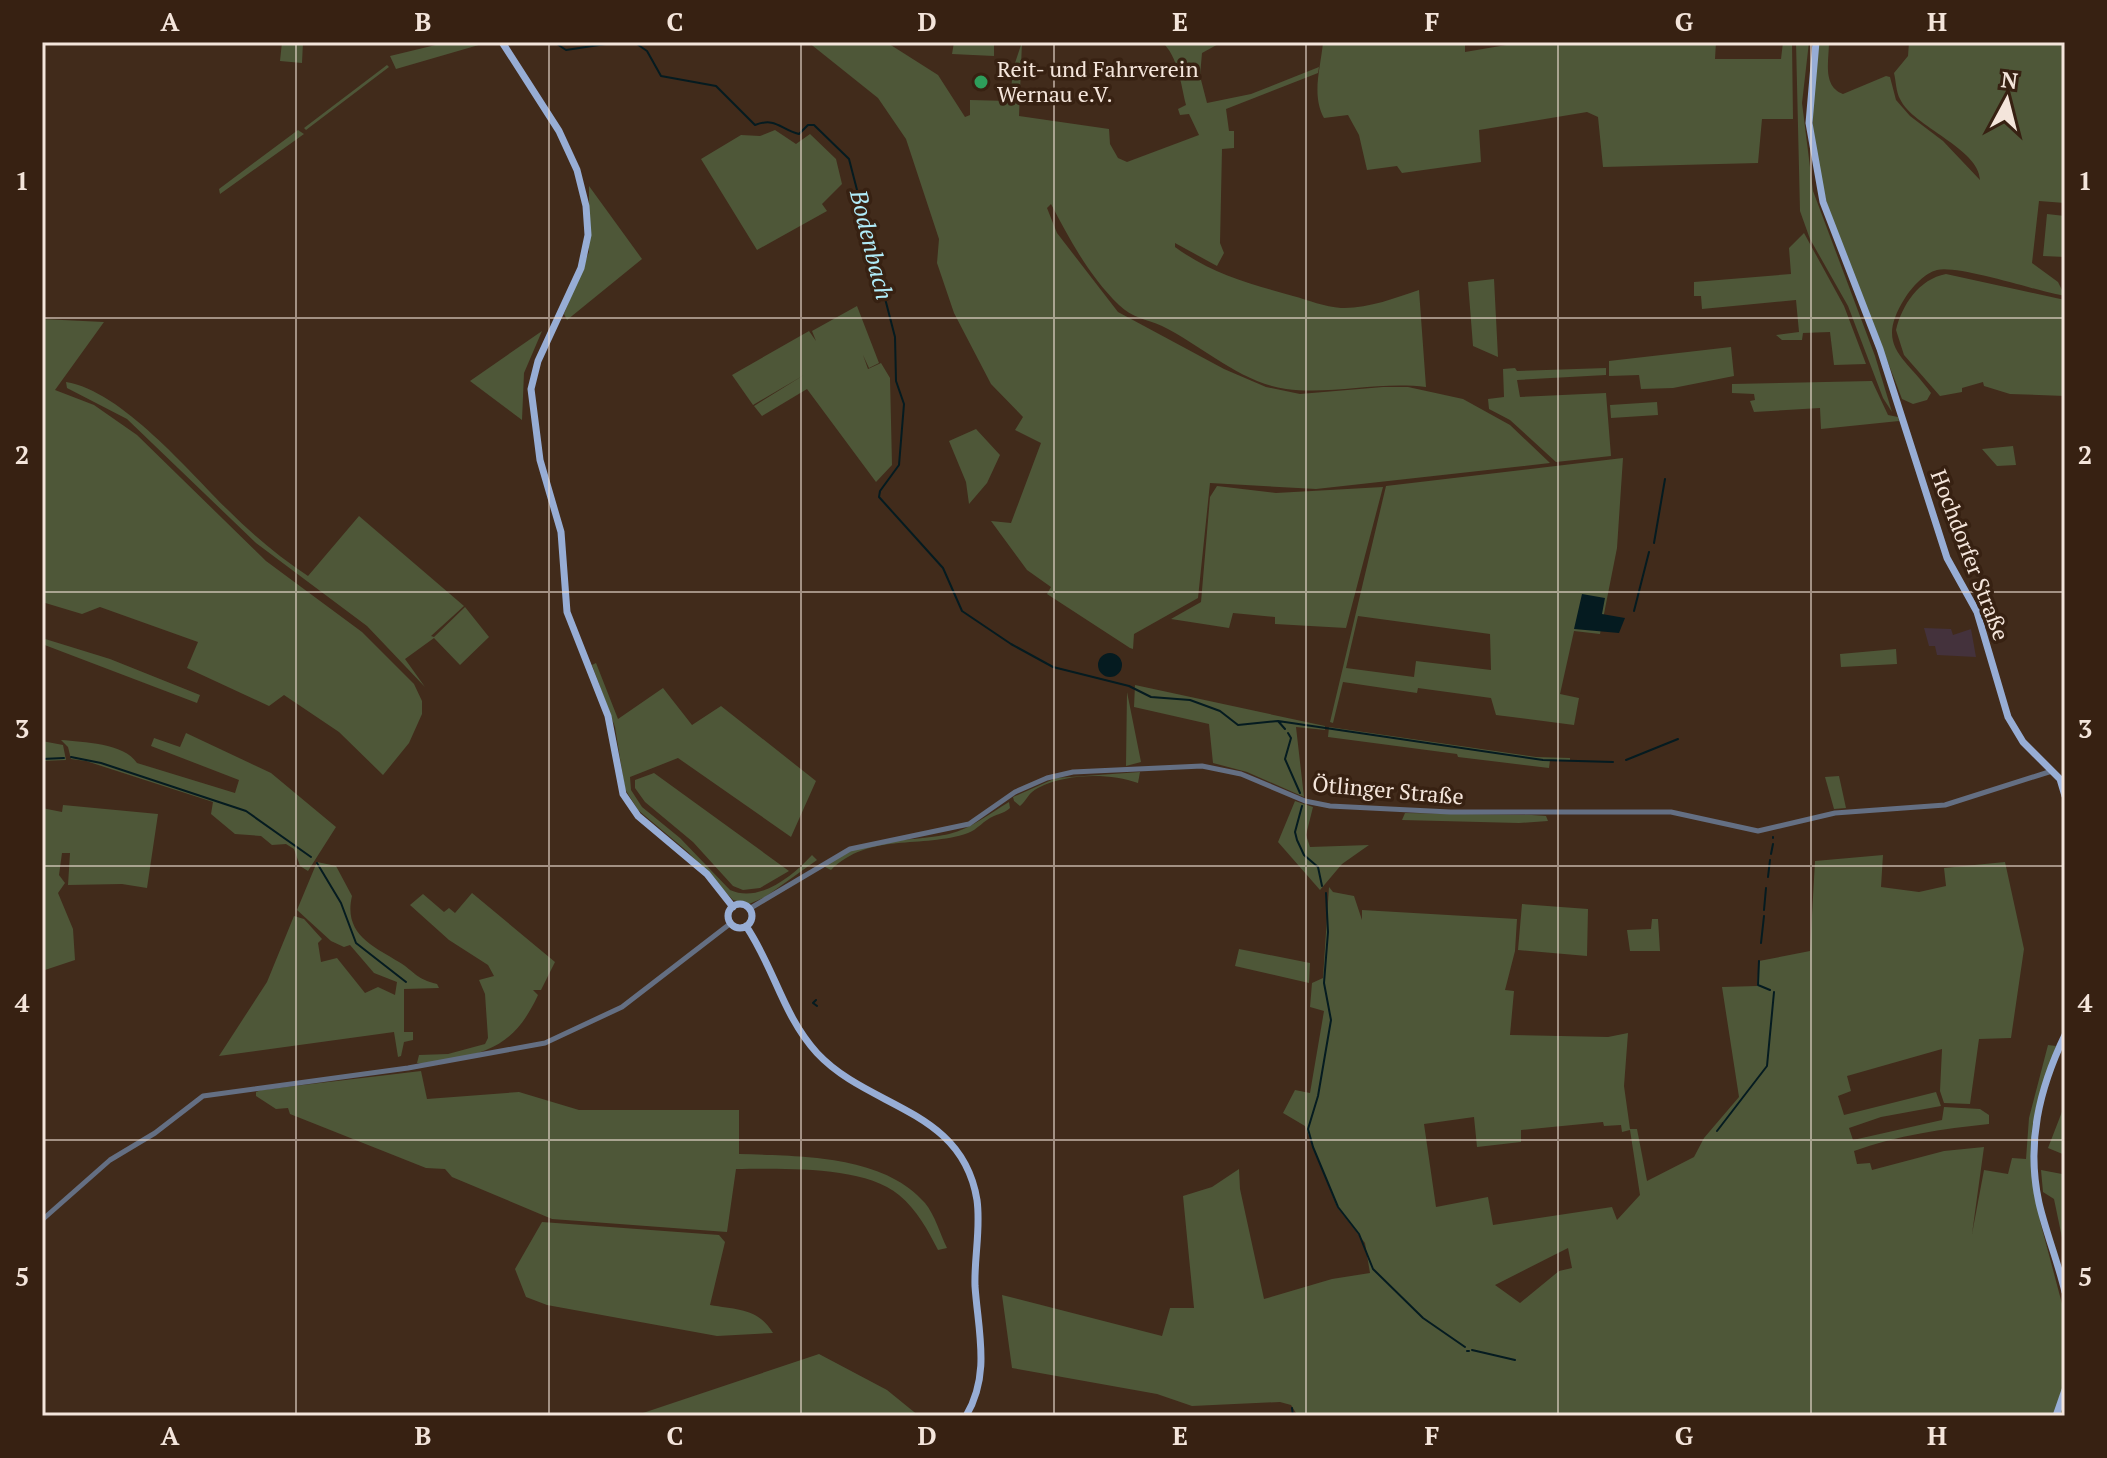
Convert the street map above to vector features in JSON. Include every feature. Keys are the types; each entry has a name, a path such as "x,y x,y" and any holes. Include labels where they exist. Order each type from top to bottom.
{"main road":[{"path":"502,42 559,131 577,170 586,206 588,235 581,268 538,361 531,389 540,460 561,532 564,600 608,716 618,780 629,804 697,863 733,907"},
{"name":"Hochdorfer Straße","path":"1816,42 1809,123 1818,184 1892,385 1947,558 1977,612 2008,717 2023,742 2053,770"},
{"path":"2053,770 2065,796"},
{"path":"742,904 749,909 751,919 746,926 736,927 731,923 728,915 733,907 742,904"},
{"path":"746,926 787,1012 818,1053 850,1079 929,1122 951,1144 972,1182 978,1223 975,1284 982,1348 978,1388 966,1416"},
{"path":"2065,1035 2041,1096 2035,1130 2035,1174 2039,1203 2065,1292"},
{"path":"2056,1416 2065,1390"}],"street":[{"name":"Ötlinger Straße","path":"749,909 850,849 969,824 1015,792 1047,778 1073,772 1202,766 1241,774 1305,801 1330,806 1506,813 1660,811 1758,831 1835,813 1945,805 2053,770"},
{"path":"42,1220 110,1160 155,1133 203,1096 408,1068 545,1043 622,1007 731,923"}],"shaded area":[{"path":"1924,628 1951,629 1953,635 1971,629 1976,657 1937,655 1935,646 1929,646"}],"green space":[{"path":"282,42 303,42 302,63 280,61"},
{"path":"448,42 489,42 396,69 390,56"},
{"path":"808,42 886,42 938,75 965,117 970,115 970,100 1010,101 1013,69 1022,42 1019,116 1109,129 1110,144 1118,158 1127,162 1199,135 1189,114 1180,115 1178,109 1186,105 1180,80 1172,55 1162,42 1222,42 1202,53 1200,76 1207,103 1251,94 1319,67 1318,73 1226,109 1229,131 1234,131 1234,148 1222,149 1220,243 1224,253 1217,266 1175,243 1175,247 1232,277 1323,305 1351,308 1371,305 1419,290 1426,387 1391,386 1304,390 1286,389 1253,379 1177,334 1124,309 1089,270 1051,204 1047,208 1057,233 1118,312 1224,369 1266,387 1300,394 1408,387 1463,399 1510,425 1550,463 1316,489 1210,483 1198,598 1134,634 1133,649 1130,648 1047,594 1051,587 1027,570 991,521 1011,523 1041,443 1015,430 1023,417 991,384 954,313 937,263 939,239 906,139 878,98"},
{"path":"954,42 994,42 994,56 952,54"},
{"path":"1323,42 1465,42 1465,52 1524,42 1716,42 1715,59 1781,59 1783,42 1792,42 1793,119 1762,119 1758,163 1603,167 1598,117 1587,112 1479,130 1481,162 1402,173 1397,166 1367,170 1359,135 1348,115 1324,118 1320,109 1317,90"},
{"path":"1796,42 1809,42 1802,103 1813,191 1875,356 1892,412 1883,398 1848,306 1810,239 1800,211"},
{"path":"1820,42 1829,42 1829,79 1836,90 1843,94 1890,77 1896,100 1910,116 1943,141 1980,180 1977,168 1969,158 1918,119 1900,99 1894,73 1908,56 1909,42 2065,42 2065,203 2039,201 2032,263 2058,282 2065,296 1962,271 1948,269 1928,274 1905,298 1892,328 1893,340 1903,360 1931,393 1927,400 1913,404 1902,399 1850,270 1821,180 1813,134 1812,88"},
{"path":"387,65 389,67 306,130 304,128"},
{"path":"298,130 304,134 220,194 219,189"},
{"path":"775,130 796,144 810,134 836,159 842,184 822,204 827,211 757,250 701,159 741,135 760,136"},
{"path":"589,186 642,259 567,320 564,314 589,252"},
{"path":"2047,214 2065,216 2065,257 2043,256"},
{"path":"1804,233 1844,306 1866,364 1834,365 1830,332 1803,333 1802,340 1782,340 1776,335 1799,332 1796,300 1702,309 1701,296 1694,296 1694,282 1791,274 1789,248"},
{"path":"1946,274 2065,300 2065,396 2010,394 1984,386 1983,382 1962,388 1962,392 1940,396 1904,355 1896,330 1913,294 1928,281"},
{"path":"1494,279 1498,357 1473,346 1468,282"},
{"path":"857,306 879,363 869,368 863,355 868,369 881,363 890,378 892,465 876,482 807,389 762,416 754,406 804,375 753,405 732,375 809,331 816,341 812,331"},
{"path":"42,319 104,322 55,390 94,405 137,435 266,561 362,632 414,684 422,701 422,714 409,743 383,775 339,732 284,695 269,706 187,668 198,642 100,607 82,614 42,602"},
{"path":"542,331 524,373 522,420 470,381"},
{"path":"1731,347 1734,376 1673,388 1641,389 1639,375 1609,376 1609,361"},
{"path":"1515,368 1517,371 1606,368 1606,375 1517,380 1520,397 1606,393 1611,456 1556,462 1510,420 1489,409 1488,399 1504,397 1503,369"},
{"path":"1872,381 1888,415 1898,417 1899,421 1821,429 1820,408 1754,412 1750,401 1755,400 1754,394 1732,393 1732,384"},
{"path":"66,382 109,400 132,416 247,528 308,576 359,516 464,606 431,636 434,637 465,607 489,637 460,665 434,638 405,659 425,687 367,626 256,543 127,419 67,388"},
{"path":"1657,402 1658,415 1611,418 1610,405"},
{"path":"976,429 1000,455 987,483 969,504 966,482 949,441"},
{"path":"2013,446 2016,465 1997,466 1982,449"},
{"path":"1623,458 1617,548 1600,634 1574,631 1560,694 1579,698 1574,725 1496,715 1491,698 1418,688 1417,693 1343,682 1333,723 1330,722 1386,486","holes":["1358,616 1490,634 1491,670 1416,661 1414,677 1346,668"]},
{"path":"1217,486 1276,493 1383,487 1346,628 1275,624 1275,617 1233,613 1229,628 1171,619 1201,602 1210,497"},
{"path":"42,638 110,659 200,695 197,703 42,644"},
{"path":"1896,649 1897,664 1841,667 1840,654"},
{"path":"596,663 618,719 663,688 692,725 721,706 816,781 791,837 678,758 630,777 631,790 642,807 680,838 730,890 752,893 763,890 795,872 812,855 817,860 765,897 749,904 733,900 688,852 638,810 625,789 615,727 592,665"},
{"path":"1135,685 1325,726 1325,730 1296,727 1304,797 1247,772 1213,763 1209,724 1134,707"},
{"path":"1127,692 1141,762 1126,766"},
{"path":"1329,727 1536,757 1570,758 1570,761 1550,760 1549,768 1458,757 1457,754 1328,737"},
{"path":"186,733 271,773 336,827 308,871 300,866 294,849 286,844 272,845 261,836 235,834 211,814 213,802 86,761 71,759 68,747 61,740 113,747 131,756 137,763 235,793 239,780 151,746 154,738 180,747"},
{"path":"42,741 63,745 66,760 42,761"},
{"path":"1140,772 1138,783 1102,776 1075,777 1038,788 1020,806 1013,797 1056,778"},
{"path":"654,773 789,871 760,888 743,890 733,886 693,842 645,802 635,788 635,780"},
{"path":"1839,776 1846,808 1834,809 1825,777"},
{"path":"1295,801 1313,807 1306,835 1310,847 1369,845 1342,864 1320,890 1278,842"},
{"path":"1009,802 1008,810 968,833 862,850 831,870 825,867 848,851 864,846 949,834"},
{"path":"63,805 158,814 147,888 122,884 68,885 70,853 62,853 59,875 65,883 58,893 73,929 75,960 42,971 42,808 62,812"},
{"path":"1405,813 1532,815 1546,816 1548,821 1402,820"},
{"path":"1883,855 1881,887 1919,892 1946,886 1944,868 2005,862 2024,949 2011,1038 1979,1039 1970,1104 1944,1103 1940,1091 1942,1049 1847,1076 1851,1091 1838,1096 1844,1115 1936,1092 1941,1106 1881,1117 1849,1128 1853,1140 1942,1120 1944,1107 1980,1109 1989,1115 1989,1124 1920,1133 1854,1151 1857,1164 1870,1163 1872,1170 1944,1151 1984,1147 1972,1234 1984,1170 2008,1174 2012,1158 2026,1159 2029,1118 2048,1045 2056,1046 2034,1119 2040,1221 2065,1315 2065,1416 1292,1416 1296,1413 1291,1405 1280,1402 1192,1406 1157,1394 1012,1368 1002,1295 1162,1336 1170,1308 1194,1308 1183,1196 1212,1187 1239,1169 1240,1189 1264,1299 1332,1279 1370,1273 1365,1243 1337,1207 1305,1126 1283,1113 1295,1090 1310,1093 1324,1011 1310,1007 1312,983 1323,978 1329,887 1333,892 1354,896 1362,920 1362,910 1517,919 1515,951 1505,990 1514,991 1510,1035 1608,1037 1628,1033 1624,1086 1630,1129 1637,1129 1647,1181 1694,1157 1704,1138 1739,1097 1722,987 1757,986 1759,961 1810,951 1815,861","holes":["1474,1117 1477,1147 1521,1142 1521,1130 1603,1122 1604,1126 1621,1125 1622,1132 1630,1130 1640,1195 1617,1220 1612,1207 1493,1225 1488,1197 1436,1207 1424,1124","1568,1248 1572,1268 1559,1271 1520,1303 1495,1285"]},
{"path":"317,862 336,866 352,896 352,920 362,937 420,977 437,984 439,988 404,989 404,1032 413,1032 413,1040 404,1042 401,1056 398,1057 394,1032 219,1056 267,982 294,916 304,919 322,939 318,943 321,962 337,958 365,993 378,987 395,995 397,982 374,973 350,945 344,947 331,941 297,910"},
{"path":"472,893 555,962 541,990 533,990 538,995 531,1009 505,1039 469,1056 417,1063 419,1055 448,1054 485,1044 488,1038 485,994 479,980 494,976 488,965 449,940 410,905 423,894 444,912 449,908 455,913"},
{"path":"1522,904 1588,909 1587,956 1518,950"},
{"path":"1652,919 1658,919 1660,951 1630,951 1627,930 1651,929"},
{"path":"1239,949 1310,963 1309,983 1235,966"},
{"path":"421,1071 427,1099 519,1092 579,1110 739,1110 739,1154 812,1157 863,1166 886,1175 907,1187 925,1203 947,1248 938,1250 912,1207 883,1185 865,1178 820,1171 736,1169 727,1232 552,1219 452,1177 445,1169 426,1168 290,1114 288,1108 276,1109 256,1096 256,1092 261,1090"},
{"path":"2065,1104 2065,1155 2048,1148"},
{"path":"2065,1158 2065,1252 2054,1199 2043,1192 2041,1170 2062,1174"},
{"path":"542,1222 719,1235 725,1242 710,1305 754,1314 773,1333 717,1336 547,1305 526,1297 515,1269"},
{"path":"819,1354 887,1390 919,1416 634,1416"}],"water":[{"path":"1582,594 1605,598 1602,614 1625,618 1619,633 1574,629"},
{"path":"1110,653 1118,657 1122,665 1118,673 1110,677 1102,673 1098,665 1102,657"}],"waterway":[{"name":"Bodenbach","path":"554,42 566,50 619,42"},
{"name":"Bodenbach","path":"634,42 647,51 661,76 716,86 755,125 773,123 799,134 808,125 814,125 849,159 895,337 896,381 904,404 899,465 879,497 943,568 962,611 1011,644 1053,667 1129,686 1151,697 1190,700 1220,711 1238,725 1278,721 1285,729"},
{"path":"1654,543 1665,479"},
{"path":"1634,611 1649,552"},
{"path":"1278,721 1543,760 1613,762"},
{"path":"1288,733 1291,738 1285,759 1300,793"},
{"path":"1626,760 1678,739"},
{"path":"71,757 101,763 246,811 311,857"},
{"path":"42,759 64,758"},
{"path":"1302,806 1295,832 1304,855 1318,867 1322,886"},
{"path":"1771,854 1773,844"},
{"path":"1768,877 1770,860"},
{"path":"317,863 341,903 356,943 406,982"},
{"path":"1764,910 1766,888"},
{"path":"1326,893 1328,932 1324,983 1331,1020 1318,1096 1308,1129 1313,1147 1338,1207 1359,1234 1373,1269 1423,1318 1465,1347"},
{"path":"1761,943 1764,916"},
{"path":"1759,961 1758,985 1770,990"},
{"path":"1717,1131 1767,1066 1774,992"},
{"path":"816,1000 813,1003 817,1006"},
{"path":"1472,1350 1515,1360"},
{"path":"1292,1408 1293,1416"}],"place":[{"name":"Reit- und Fahrverein Wernau e.V.","path":"981,82"}]}
